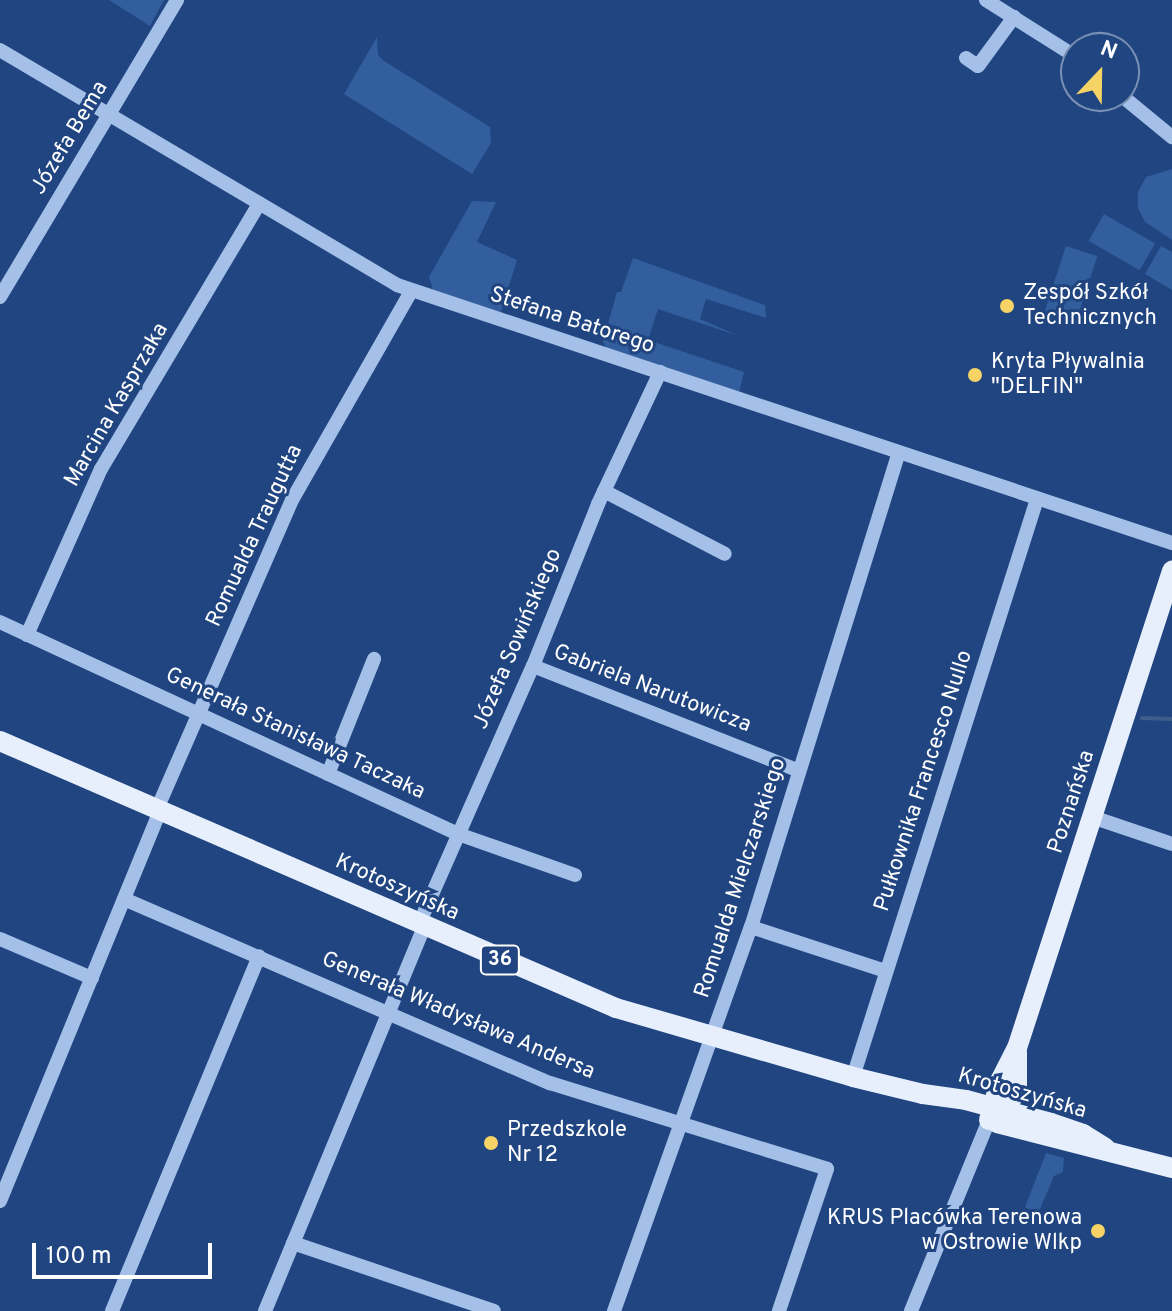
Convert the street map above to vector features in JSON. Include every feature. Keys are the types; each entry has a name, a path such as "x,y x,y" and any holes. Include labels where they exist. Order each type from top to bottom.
{"main road":[{"name":"Poznańska","path":"995,1113 1172,571"},
{"name":"Krotoszyńska","path":"0,741 585,996 853,1077 995,1113 1066,1143 1105,1148 1172,1168"}],"street":[{"name":"Józefa Bema","path":"0,297 177,0"},
{"path":"986,0 1060,47"},
{"path":"966,58 978,66 1014,17"},
{"name":"Stefana Batorego","path":"0,50 411,291 1172,543"},
{"path":"1140,111 1172,137"},
{"name":"Marcina Kasprzaka","path":"27,635 101,469 259,204"},
{"name":"Romualda Traugutta","path":"0,1201 198,713 306,472 411,291"},
{"name":"Józefa Sowińskiego","path":"265,1311 458,834 533,666 604,491 660,372"},
{"name":"Romualda Mielczarskiego","path":"614,1311 751,927 899,453"},
{"path":"604,491 725,554"},
{"name":"Pułkownika Francesco Nullo","path":"853,1077 1037,499"},
{"name":"Generała Stanisława Taczaka","path":"0,622 458,834 575,875"},
{"path":"328,774 374,659"},
{"name":"Gabriela Narutowicza","path":"533,666 799,771"},
{"path":"1092,817 1172,844"},
{"name":"Generała Władysława Andersa","path":"124,899 550,1083 827,1169 779,1311"},
{"path":"751,927 886,971"},
{"path":"0,939 92,978"},
{"path":"112,1311 259,956"},
{"path":"911,1311 995,1113"},
{"path":"293,1243 494,1311"}],"shaded area":[{"path":"109,0 164,0 150,26"},
{"path":"377,37 378,55 384,61 490,127 491,143 472,174 344,94"},
{"path":"1172,169 1172,240 1145,222 1138,208 1138,192 1146,177"},
{"path":"472,201 496,202 477,242 517,260 500,315 434,293 429,277"},
{"path":"1104,214 1155,244 1140,270 1088,241"},
{"path":"1066,246 1097,256 1076,322 1045,312"},
{"path":"1161,246 1172,252 1172,290 1145,274"},
{"path":"633,258 765,305 766,318 706,299 700,319 739,336 658,309 648,340 744,372 739,393 606,348 603,341 617,292 621,292"},
{"path":"1046,1153 1064,1158 1063,1172 1054,1176 1040,1209 1041,1216 1025,1207"}],"waterway":[{"path":"1142,718 1172,719"}],"place":[{"name":"Zespół Szkół Technicznych","path":"1007,306"},
{"name":"Kryta Pływalnia \"DELFIN\"","path":"975,375"},
{"name":"Przedszkole Nr 12","path":"491,1143"},
{"name":"KRUS Placówka Terenowa w Ostrowie Wlkp","path":"1098,1231"}]}
